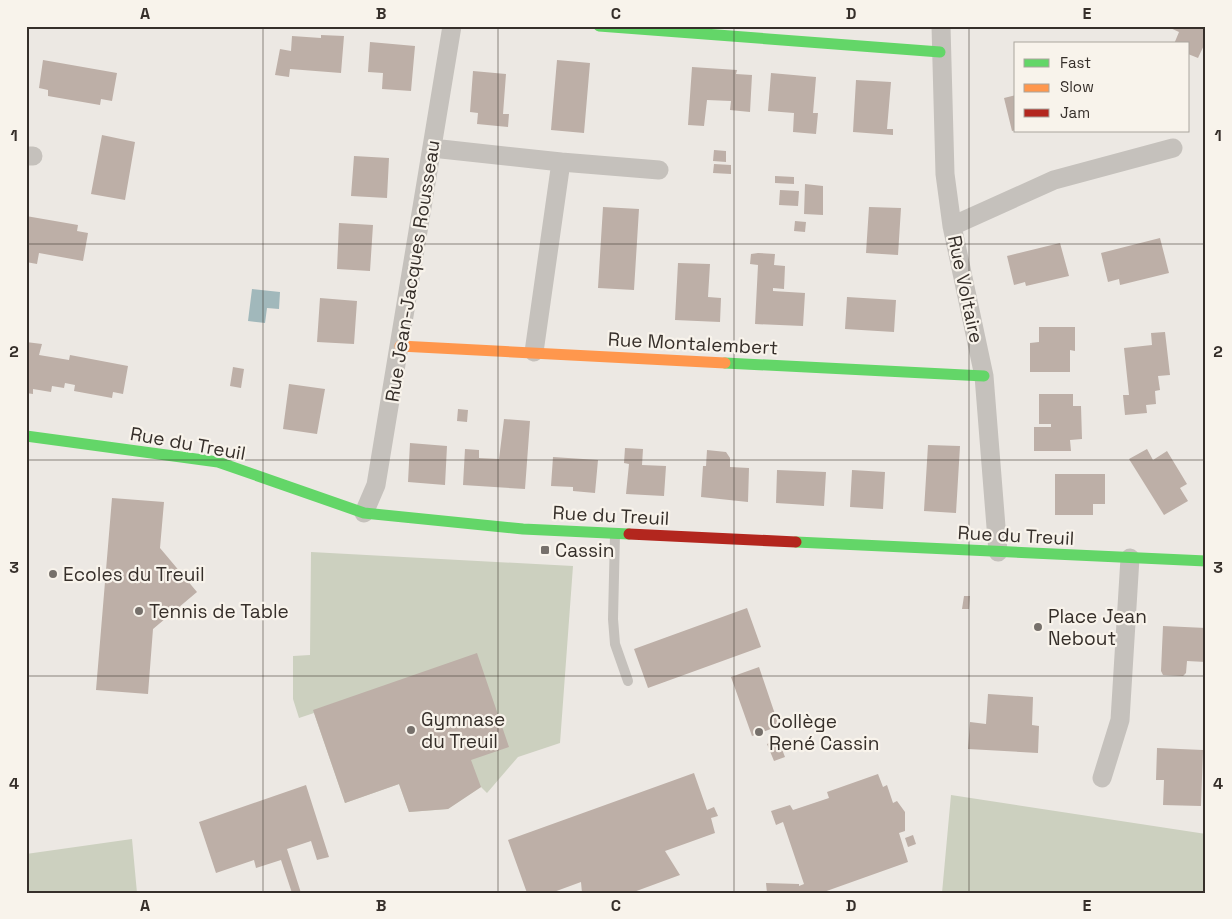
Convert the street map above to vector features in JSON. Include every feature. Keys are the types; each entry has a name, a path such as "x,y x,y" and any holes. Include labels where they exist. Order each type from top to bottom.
{"street":[{"name":"Rue Jean-Jacques Rousseau","path":"364,513 376,485 452,26"},
{"path":"599,26 940,52"},
{"name":"Rue Voltaire","path":"941,26 940,52 945,174 952,226 984,376 998,552"},
{"path":"432,148 560,162 659,170"},
{"path":"952,226 1054,180 1173,148"},
{"path":"534,352 560,162"},
{"name":"Rue Montalembert","path":"400,346 984,376"},
{"name":"Rue du Treuil","path":"26,436 218,462 364,513 523,529 1206,561"},
{"path":"1102,778 1120,720 1130,558"}],"lane":[{"path":"615,533 613,619 615,644 628,681"}],"green space":[{"path":"311,552 573,566 560,743 518,757 487,793 481,787 448,809 409,812 399,784 345,803 314,713 299,718 293,699 293,656 310,655"},
{"path":"951,795 1206,834 1206,893 942,893"},
{"path":"132,839 137,893 26,893 26,854"}],"water":[{"path":"252,289 280,292 279,309 267,308 265,323 248,321"}],"building":[{"path":"1166,26 1206,26 1206,41 1198,58 1190,55 1190,42 1175,42 1179,32"},
{"path":"321,35 344,36 341,73 290,69 289,77 275,75 280,49 291,51 292,36 321,38"},
{"path":"370,42 415,46 411,91 382,89 383,73 368,72"},
{"path":"43,60 117,73 112,101 101,99 100,105 48,96 48,90 39,88"},
{"path":"557,60 590,63 584,133 551,130"},
{"path":"692,67 737,70 736,74 752,75 750,112 730,110 731,101 707,100 704,126 688,125"},
{"path":"473,71 506,74 503,114 509,114 508,127 477,124 478,113 470,112"},
{"path":"771,73 816,77 813,113 818,113 816,134 793,132 794,113 768,111"},
{"path":"856,80 891,82 887,129 893,129 893,135 853,132"},
{"path":"1014,96 1014,130 1012,131 1004,98"},
{"path":"102,135 135,142 125,200 91,194"},
{"path":"714,150 726,151 726,162 713,161"},
{"path":"354,156 389,158 387,198 351,196"},
{"path":"714,164 731,165 731,174 713,173"},
{"path":"775,176 794,177 794,184 775,183"},
{"path":"805,184 823,186 823,215 804,214"},
{"path":"780,190 799,191 798,206 779,205"},
{"path":"603,207 639,209 634,290 598,288"},
{"path":"869,207 901,208 898,255 866,253"},
{"path":"26,216 78,225 77,231 88,233 83,261 39,253 37,264 26,262"},
{"path":"795,221 806,222 805,232 794,231"},
{"path":"339,223 373,225 370,271 337,269"},
{"path":"1160,238 1169,273 1120,285 1119,279 1108,282 1101,253"},
{"path":"1060,243 1069,276 1026,286 1025,282 1014,285 1007,256"},
{"path":"751,254 775,254 774,265 785,266 784,289 773,288 773,291 805,293 803,326 755,324 758,265 750,264"},
{"path":"678,263 710,264 708,297 721,298 720,322 675,320"},
{"path":"847,297 896,300 894,332 845,329"},
{"path":"320,298 357,301 354,344 317,342"},
{"path":"1039,327 1075,327 1075,351 1070,350 1070,372 1030,372 1030,343 1039,342"},
{"path":"1165,332 1170,375 1158,376 1160,390 1155,391 1156,404 1146,405 1147,413 1125,415 1123,395 1129,395 1124,348 1152,345 1151,333"},
{"path":"26,342 42,344 39,355 69,360 70,355 128,366 123,394 113,392 112,398 74,391 75,385 65,383 64,388 52,386 51,392 33,389 33,394 26,393"},
{"path":"233,367 244,369 241,388 230,386"},
{"path":"289,384 325,389 317,434 283,429"},
{"path":"1039,394 1073,394 1073,406 1081,406 1082,439 1070,440 1071,451 1034,451 1034,427 1051,427 1051,424 1039,424"},
{"path":"458,409 468,410 467,422 457,421"},
{"path":"504,419 530,421 525,489 463,485 465,449 479,450 479,458 499,459"},
{"path":"410,443 447,446 445,485 408,482"},
{"path":"928,445 960,446 956,513 924,511"},
{"path":"625,448 643,449 642,465 666,466 664,496 626,494 629,464 624,463"},
{"path":"1147,449 1153,460 1167,451 1187,484 1180,488 1188,501 1164,515 1129,459"},
{"path":"707,450 726,452 730,458 730,467 749,468 748,502 701,497 703,466 706,466"},
{"path":"553,457 598,460 595,493 573,491 573,487 551,486"},
{"path":"777,470 826,472 824,506 776,503"},
{"path":"852,470 885,472 883,509 850,507"},
{"path":"1055,474 1105,474 1105,504 1093,504 1093,515 1055,515"},
{"name":"Tennis de Table","path":"112,498 164,502 160,548 197,592 153,629 148,694 96,690"},
{"path":"964,596 970,596 969,609 962,609"},
{"path":"747,608 761,647 648,688 634,649"},
{"path":"1163,626 1206,628 1206,662 1187,661 1186,673 1183,676 1163,675 1161,671"},
{"name":"Gymnase du Treuil","path":"477,653 509,747 471,760 481,787 448,809 409,812 399,784 345,803 313,710"},
{"path":"759,667 779,726 752,736 731,677"},
{"path":"988,694 1033,697 1032,725 1039,726 1038,753 968,749 970,722 986,724"},
{"path":"778,739 785,757 774,761 767,744"},
{"path":"1157,748 1203,750 1201,806 1163,805 1164,780 1156,780"},
{"path":"694,773 707,810 714,807 718,816 711,818 715,833 665,851 680,875 631,893 582,893 581,882 551,893 527,893 508,840"},
{"path":"878,774 883,787 887,785 893,803 897,801 905,812 905,831 899,833 908,862 821,893 767,893 766,883 799,884 799,886 804,884 783,822 776,825 771,811 790,805 793,810 829,798 827,792"},
{"path":"306,785 329,857 317,860 311,841 287,849 301,893 292,893 281,860 256,868 254,860 216,873 199,822"},
{"path":"913,835 916,844 908,847 905,838"}],"traffic: fast":[{"path":"599,26 940,52"},
{"path":"725,363 984,376"},
{"path":"26,436 218,462 364,513 523,529 629,534"},
{"path":"796,542 1206,561"}],"traffic: slow":[{"path":"400,346 725,363"}],"traffic: jam":[{"path":"629,534 796,542"}],"place":[{"name":"Cassin","path":"545,550"},
{"name":"Ecoles du Treuil","path":"53,574"},
{"name":"Tennis de Table","path":"139,611"},
{"name":"Place Jean Nebout","path":"1038,627"},
{"name":"Gymnase du Treuil","path":"411,730"},
{"name":"Collège René Cassin","path":"759,732"}]}
